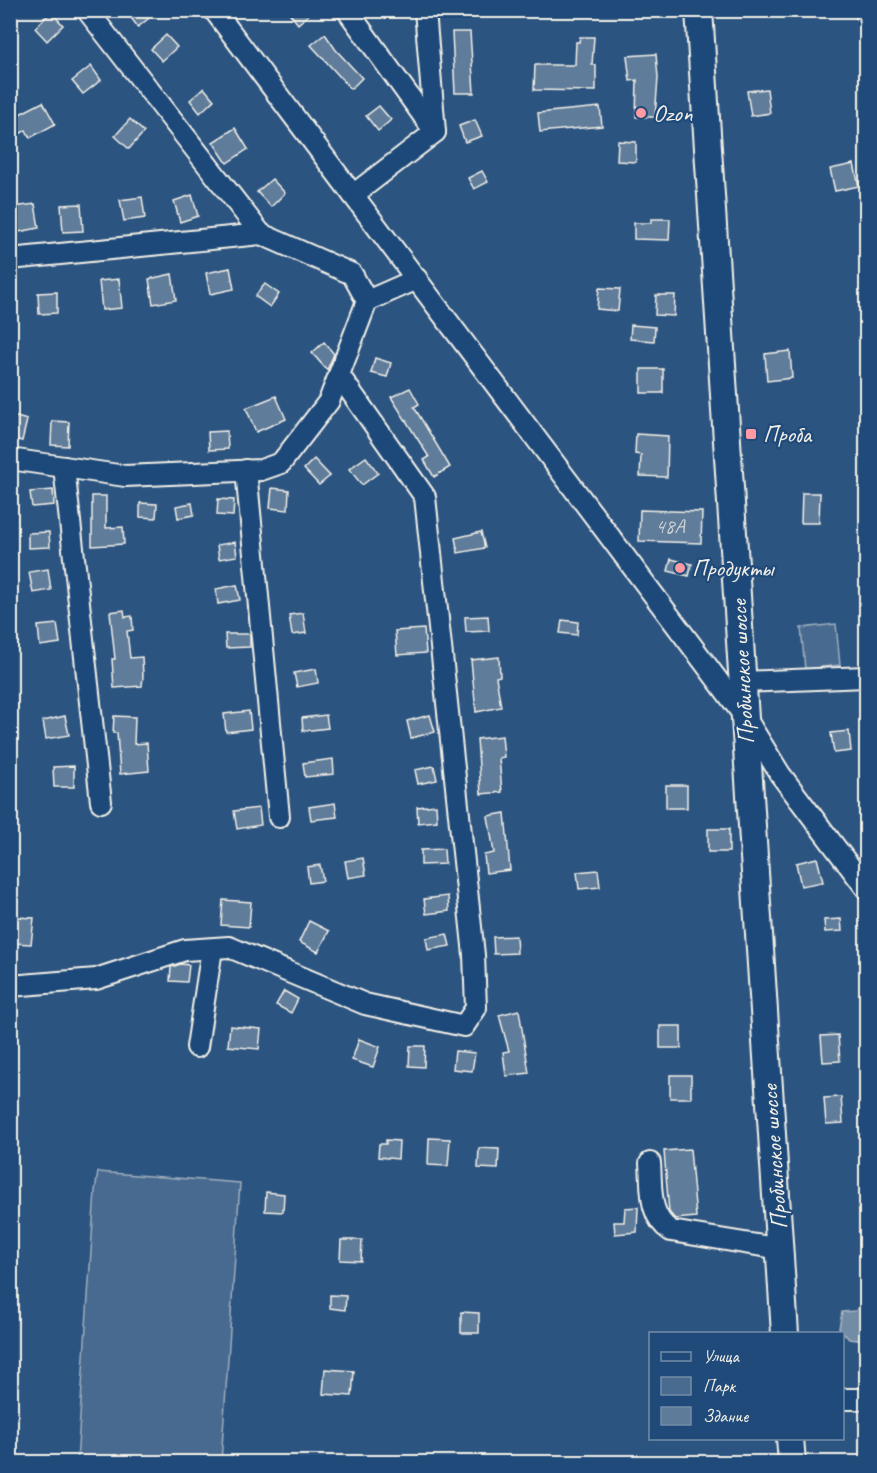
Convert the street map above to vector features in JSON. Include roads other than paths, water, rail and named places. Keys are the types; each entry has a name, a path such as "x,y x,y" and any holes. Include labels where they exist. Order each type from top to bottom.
{"main road":[{"name":"Пробинское шоссе","path":"699,10 785,1332"},
{"path":"790,1440 792,1462"}],"street":[{"path":"87,10 261,234 352,274 367,301"},
{"path":"214,10 745,717 780,774 867,888"},
{"path":"347,10 435,132"},
{"path":"425,10 435,132"},
{"path":"352,195 435,132"},
{"path":"10,260 261,234"},
{"path":"10,459 125,476 261,470 281,463 329,401 367,301 417,279"},
{"path":"10,986 96,979 184,950 229,947 364,1004 464,1026 476,1008 474,955 425,497 339,375"},
{"path":"64,467 101,802"},
{"path":"246,470 279,817"},
{"path":"743,682 867,677"},
{"path":"197,1047 212,949"},
{"path":"650,1163 655,1213 660,1224 671,1231 781,1249"},
{"path":"844,1399 867,1399"}],"place":[{"name":"Ozon","path":"641,113"},
{"name":"Проба","path":"751,434"},
{"name":"Продукты","path":"680,568"}]}
